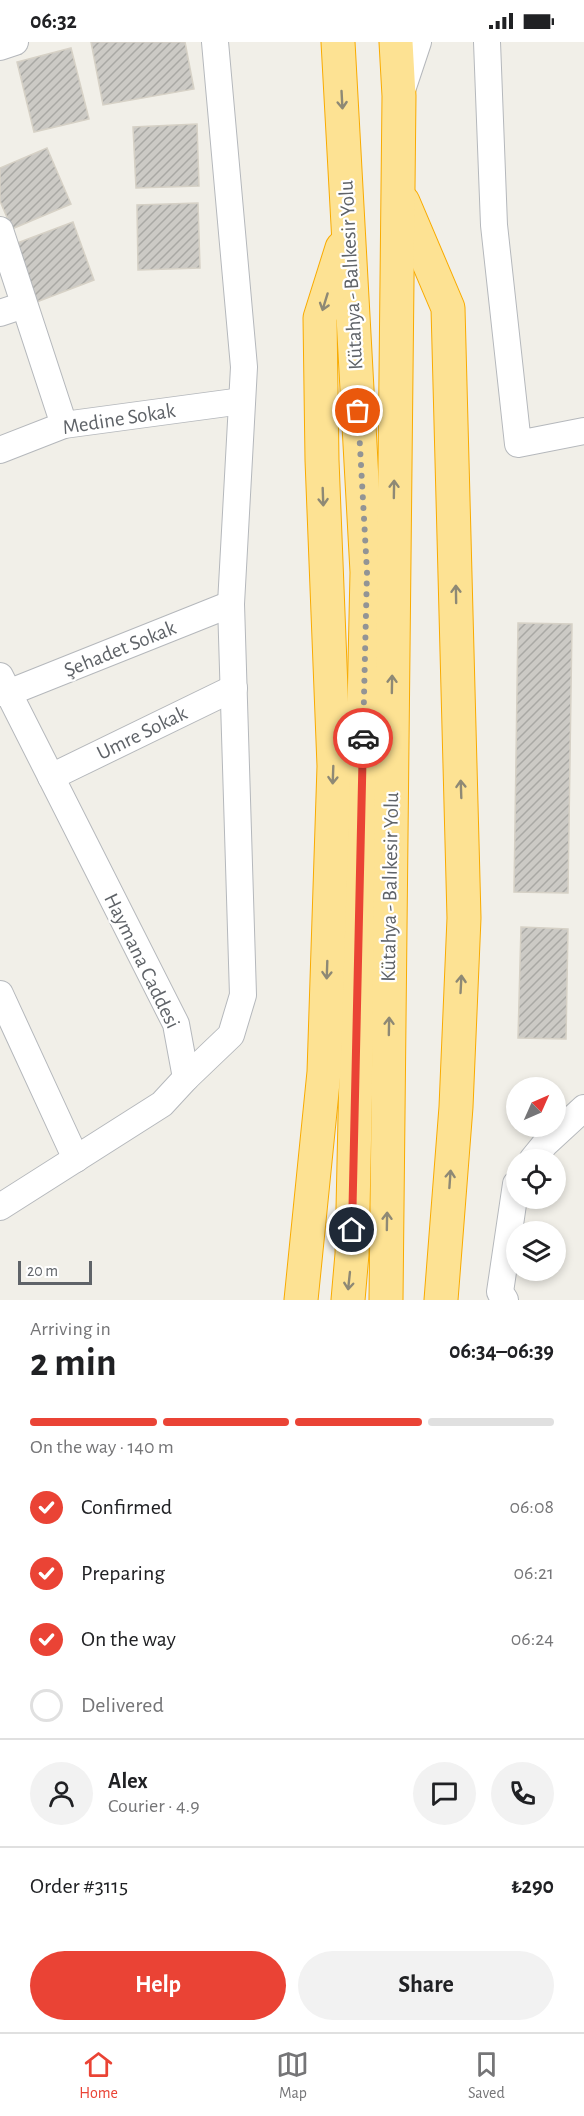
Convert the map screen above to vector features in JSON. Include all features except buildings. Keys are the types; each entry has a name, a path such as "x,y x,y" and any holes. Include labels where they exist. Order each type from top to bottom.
{"highway":[{"name":"Kütahya - Balıkesir Yolu","path":"338,42 367,572 352,1254 348,1300"},
{"name":"Kütahya - Balıkesir Yolu","path":"386,1300 399,96 396,42"},
{"path":"397,190 448,308 465,918 456,1107 441,1300"},
{"path":"301,1300 324,1072 334,766 322,460 320,318 348,226"}],"street":[{"path":"0,47 15,42"},
{"path":"0,1207 162,1104 231,1035 243,995 231,604 244,367 215,42"},
{"path":"399,96 418,42"},
{"path":"487,42 494,225 518,444 584,430"},
{"path":"0,230 64,425"},
{"path":"0,313 24,304"},
{"name":"Medine Sokak","path":"0,450 64,425 242,401"},
{"name":"Şehadet Sokak","path":"3,687 231,604"},
{"name":"Haymana Caddesi","path":"3,687 176,1024 186,1078"},
{"name":"Umre Sokak","path":"51,777 234,688"},
{"path":"0,994 76,1159"},
{"path":"541,1149 584,1108"},
{"path":"505,1300 500,1292 512,1209"}],"way so far":[{"path":"358,411 367,572 363,738"}],"route":[{"path":"352,1230 363,738"}]}
